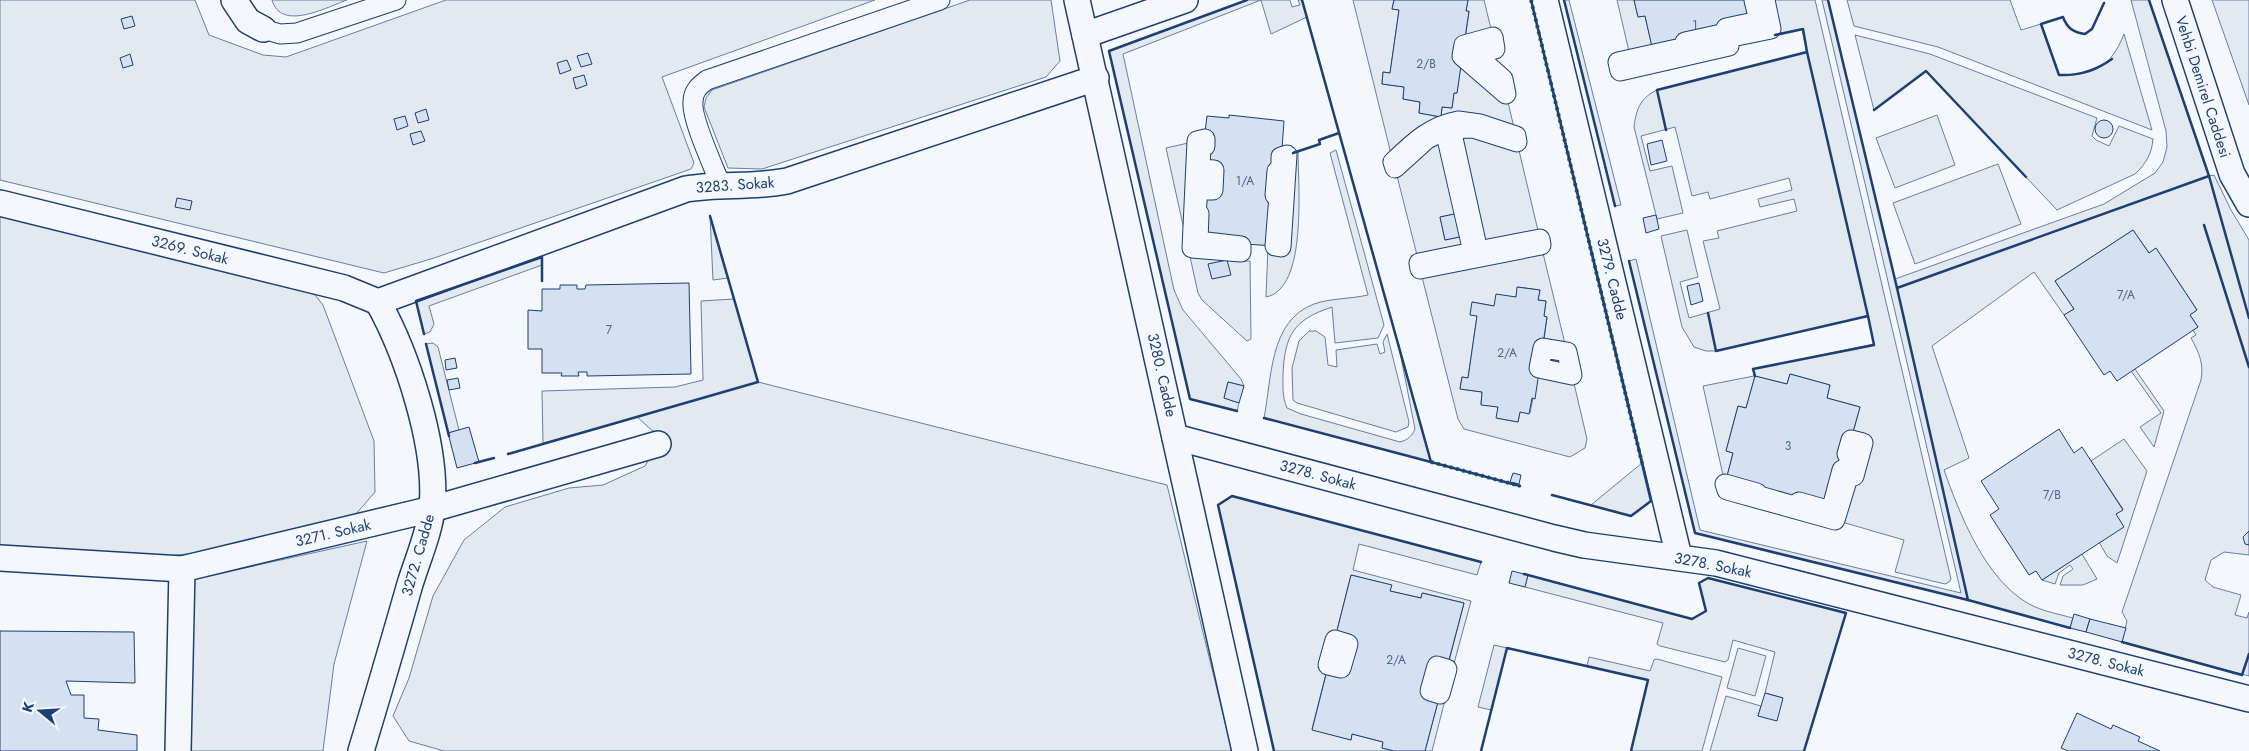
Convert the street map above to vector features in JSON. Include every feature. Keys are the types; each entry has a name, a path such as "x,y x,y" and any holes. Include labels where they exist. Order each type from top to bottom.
{"street":[{"path":"234,0 248,21 263,29 280,34 297,33 396,0"},
{"path":"721,186 692,109 695,91 700,85 707,80 940,0"},
{"name":"3280. Cadde","path":"1077,0 1096,78 1245,751"},
{"path":"1085,35 1185,0"},
{"name":"3279. Cadde","path":"1545,0 1679,557"},
{"path":"1754,0 1759,21 1726,28 1726,33 1685,42 1686,48 1618,62 1620,71 1729,46 1727,38 1771,28 1765,0"},
{"name":"Vehbi Demirel Caddesi","path":"2175,0 2232,174 2249,204"},
{"name":"3283. Sokak","path":"378,302 686,189 721,186 759,186 787,181 1096,78"},
{"path":"1445,123 1480,124 1516,136 1517,142 1473,128 1450,129 1478,251 1540,239 1541,245 1420,269 1419,263 1473,252 1445,130 1427,139 1395,168 1394,162 1422,136 1445,123"},
{"path":"1206,139 1205,146 1201,145 1200,169 1214,170 1213,190 1198,190 1196,213 1199,214 1198,241 1241,246 1241,252 1192,248 1197,141 1206,139"},
{"name":"3269. Sokak","path":"0,203 344,288 378,302"},
{"name":"3272. Cadde","path":"362,751 432,509 430,459 424,428 404,358 392,327 378,302"},
{"name":"3278. Sokak","path":"1175,437 1554,538 1584,545 1716,563 2249,699"},
{"path":"1850,440 1863,443 1854,476 1849,474 1835,520 1727,490 1725,484 1757,493 1756,496 1777,502 1798,507 1799,502 1831,511 1842,470 1846,471 1851,455 1847,454 1850,440"},
{"name":"3271. Sokak","path":"0,558 182,569 432,509 658,444"},
{"path":"178,751 182,569"}],"shaded area":[{"path":"0,0 195,0 209,35 263,55 286,57 446,0 875,0 662,77 694,163 691,169 434,258 384,273 0,180"},
{"path":"272,0 347,0 317,12 294,16 285,14 277,9"},
{"path":"970,0 1051,0 1060,61 1046,77 762,169 728,168 704,107 706,98 712,90"},
{"path":"1247,0 1261,0 1123,54 1174,290 1183,310 1241,379 1244,386 1228,382 1224,398 1239,403 1237,411 1190,399 1109,51"},
{"path":"1261,0 1290,0 1292,7 1300,5 1298,0 1302,0 1307,17 1271,34"},
{"path":"1353,0 1394,0 1392,9 1399,10 1390,73 1383,72 1382,84 1404,87 1403,99 1420,102 1419,113 1441,117 1442,107 1452,108 1454,93 1457,93 1462,56 1506,94 1516,136 1480,124 1393,162"},
{"path":"1468,0 1484,0 1493,37 1464,45 1469,12 1466,11"},
{"path":"1564,0 1569,0 1621,205 1615,206"},
{"path":"1617,0 1634,0 1638,17 1645,16 1652,46 1631,60"},
{"path":"1765,0 1815,0 1951,579 1945,584 1895,572 1904,540 1835,520 1851,440 1860,407 1827,398 1830,385 1790,374 1787,384 1755,376 1746,408 1738,406 1726,451 1733,453 1725,484 1703,386 1754,376 1753,369 1874,344 1868,316 1716,351 1706,351 1694,347 1682,327 1661,236 1687,230 1698,277 1680,282 1689,318 1720,309 1703,241 1719,238 1717,231 1797,211 1794,199 1760,207 1758,199 1792,190 1789,178 1710,199 1708,192 1692,196 1675,127 1641,136 1650,171 1672,166 1683,213 1657,219 1634,127 1636,115 1643,101 1657,90 1807,52 1802,29 1729,46"},
{"path":"1822,0 1828,0 1895,279 2104,204 2155,173 2163,162 2167,147 2166,131 2131,0 2149,0 2209,176 2214,175 2231,210 2249,240 2249,555 2224,552 2211,560 2205,580 2213,587 2241,595 2235,615 2247,618 2249,612 2249,676 2122,642 2127,621 2122,612 2202,374 2200,358 2191,338 2196,335 2193,330 2198,327 2190,315 2197,310 2156,248 2149,253 2133,230 2055,281 2074,309 2064,315 2034,272 1932,346 1969,458 1944,470 1966,526 1987,562 1999,579 2013,593 2029,604 2073,618 2070,628 1968,600 1695,533 1629,261 1636,259 1700,530 1961,593"},
{"path":"1847,0 2010,0 2021,30 2041,24 2059,75 2082,74 2100,67 2113,54 2124,34 2152,130 1938,47 1854,26"},
{"path":"2212,0 2249,0 2249,105"},
{"path":"1855,35 1930,54 2097,118 2092,136 2109,146 2119,126 2153,139 2150,154 2135,174 2057,210 1926,71 1874,110"},
{"path":"1937,115 1955,165 1895,188 1876,138"},
{"path":"1460,128 1517,142 1540,239 1478,251"},
{"path":"1436,133 1464,212 1440,217 1445,240 1469,235 1473,252 1419,263 1395,168"},
{"path":"1197,141 1240,261 1250,261 1251,339 1247,341 1202,300 1198,293 1166,148"},
{"path":"1336,150 1384,325 1378,338 1335,343 1332,307 1308,317 1294,331 1286,349 1283,374 1285,404 1287,408 1301,414 1400,442 1405,440 1411,436 1415,429 1398,342 1431,462 1264,418 1275,352 1288,323 1299,312 1314,304 1368,295 1330,153"},
{"path":"1298,151 1299,210 1295,256 1289,275 1279,290 1266,297 1268,246 1287,155"},
{"path":"1998,164 2021,224 1915,264 1893,203"},
{"path":"0,214 305,288 315,295 323,305 374,441 375,492 356,514 198,553 165,556 0,546"},
{"path":"710,216 728,278 713,280"},
{"path":"1541,245 1567,352 1543,348 1547,317 1544,316 1546,301 1538,300 1540,290 1518,287 1516,297 1494,306 1472,302 1477,316 1468,378 1462,377 1460,389 1482,392 1481,404 1498,407 1497,418 1518,422 1520,412 1530,413 1539,368 1572,375 1587,439 1585,448 1570,457 1464,429 1458,419 1420,269"},
{"path":"542,257 542,265 429,306 434,324 430,332 424,334 416,301"},
{"path":"734,299 758,382 1167,485 1232,751 444,751 409,741 393,716 409,678 433,596 464,540 505,507 569,488 603,485 645,466 658,444 655,433 637,417 543,443 542,391 675,387 703,380 701,301"},
{"path":"1309,331 1316,331 1325,337 1328,365 1337,367 1336,350 1377,344 1380,354 1385,352 1383,342 1387,334 1409,422 1408,427 1396,432 1297,403 1293,400 1292,368 1299,341"},
{"path":"433,343 438,347 459,430 448,433 426,344"},
{"path":"2135,369 2164,411 2154,447 2140,427 2161,413 2131,371"},
{"path":"2124,439 2147,471 2117,563 2107,556 2099,542 2116,514 2123,509 2091,461"},
{"path":"1642,463 1651,501 1631,516 1591,505"},
{"path":"1232,496 1481,562 1477,575 1359,544 1353,570 1471,601 1453,667 1447,669 1464,603 1423,593 1421,598 1390,591 1391,585 1351,575 1312,729 1351,740 1352,734 1383,742 1382,748 1394,751 1274,751 1218,505"},
{"path":"367,541 334,664 323,751 190,751 194,579"},
{"path":"2082,554 2097,579 2083,585 2060,585 2063,576 2073,569 2070,565 2059,573 2055,584 2042,580"},
{"path":"1528,575 1692,619 1706,611 1699,583 1708,578 1846,613 1804,751 1710,751 1726,696 1761,706 1758,716 1783,698 1765,693 1775,652 1733,640 1728,660 1725,662 1660,646 1657,644 1663,623 1525,587"},
{"path":"1494,645 1507,648 1491,710 1478,707"},
{"path":"1738,648 1766,656 1755,696 1727,688"},
{"path":"1589,657 1650,671 1654,660 1657,659 1722,677 1702,751 1631,751 1648,680 1587,666"},
{"path":"1440,694 1445,700 1432,751 1425,751"}],"building":[{"path":"1394,0 1468,0 1466,11 1469,11 1457,93 1454,93 1452,108 1442,107 1441,117 1419,113 1420,102 1403,99 1404,87 1382,84 1383,72 1390,73 1399,10 1392,9"},
{"path":"1634,0 1754,0 1759,21 1652,47 1645,16 1638,17"},
{"path":"132,16 135,26 124,29 121,19"},
{"path":"588,53 592,64 581,67 577,56"},
{"path":"130,54 133,65 123,68 120,58"},
{"path":"567,60 571,70 560,74 557,63"},
{"path":"584,75 587,85 576,89 573,78"},
{"path":"426,109 429,120 418,123 415,113"},
{"path":"1229,115 1284,121 1275,246 1198,241 1198,190 1207,116 1229,118"},
{"path":"405,116 408,126 397,130 394,119"},
{"path":"2104,120 2110,123 2113,129 2110,135 2104,138 2098,135 2095,129 2098,123"},
{"path":"421,131 425,141 413,145 410,134"},
{"path":"1662,140 1667,161 1651,165 1647,144"},
{"path":"177,198 192,201 190,210 175,207"},
{"path":"1464,212 1469,235 1445,240 1440,217"},
{"path":"1656,215 1659,229 1646,233 1643,218"},
{"path":"2133,230 2149,253 2156,248 2197,310 2190,315 2198,327 2117,381 2110,371 2104,375 2064,315 2074,309 2055,281"},
{"path":"1227,260 1231,275 1212,279 1208,264"},
{"path":"689,283 691,374 587,376 587,372 578,372 579,376 561,376 562,373 542,373 542,349 528,349 528,310 542,311 542,289 560,289 560,285 577,285 577,289 585,289 586,285"},
{"path":"1699,283 1703,301 1691,305 1687,286"},
{"path":"1517,287 1540,290 1538,300 1546,301 1544,316 1547,317 1535,399 1532,398 1529,414 1520,412 1518,422 1496,418 1498,407 1481,405 1482,392 1460,389 1462,377 1468,378 1477,316 1470,315 1472,302 1494,306 1496,294 1516,297"},
{"path":"455,358 457,368 446,370 445,360"},
{"path":"1790,374 1830,385 1827,398 1860,407 1831,511 1725,484 1733,453 1726,451 1738,406 1746,408 1755,376 1787,384"},
{"path":"458,378 460,388 449,390 447,380"},
{"path":"1228,382 1244,386 1239,403 1224,398"},
{"path":"469,427 479,462 457,468 448,433"},
{"path":"2059,429 2074,453 2082,447 2123,510 2116,514 2124,527 2042,580 2036,571 2029,575 1990,515 1999,509 1981,481"},
{"path":"1513,473 1521,475 1519,484 1510,482"},
{"path":"2249,531 2249,545 2245,544 2243,537"},
{"path":"1512,571 1528,575 1525,587 1509,583"},
{"path":"1351,575 1392,585 1390,591 1421,598 1422,593 1464,603 1425,751 1394,751 1382,748 1383,742 1352,734 1351,740 1312,730"},
{"path":"2074,614 2090,619 2086,632 2070,628"},
{"path":"2090,619 2126,628 2122,642 2086,632"},
{"path":"0,631 134,632 135,683 66,681 71,695 84,695 84,718 99,719 98,730 137,735 137,751 0,751"},
{"path":"1765,693 1783,698 1777,721 1758,716"},
{"path":"2077,713 2111,729 2113,725 2140,737 2138,741 2160,751 2068,751 2061,748"}],"hedge":[{"path":"1531,0 1642,463"},
{"path":"1431,462 1520,486"}],"wall":[{"path":"1237,411 1190,399 1109,51 1247,0"},
{"path":"1302,0 1431,462 1520,486"},
{"path":"1531,0 1651,501 1631,516 1552,495"},
{"path":"1564,0 1615,206"},
{"path":"1828,0 1897,288 2209,176 2149,0"},
{"path":"2104,3 2092,29 2085,34 2071,29 2063,17 2041,24 2059,75 2087,72 2112,59"},
{"path":"1666,130 1657,90 1807,52 1803,29 1775,35"},
{"path":"1807,52 1868,316"},
{"path":"1874,110 1926,71 2026,177"},
{"path":"1293,153 1320,144 1319,140 1339,133"},
{"path":"2209,176 2249,318"},
{"path":"508,454 758,382 710,216"},
{"path":"2204,225 2249,367"},
{"path":"424,334 416,301 542,257 542,281"},
{"path":"1629,261 1695,533 1968,600 1897,288"},
{"path":"1708,313 1716,351 1868,316 1874,345 1753,369 1755,376"},
{"path":"426,344 449,436"},
{"path":"1264,418 1431,462"},
{"path":"475,463 494,458"},
{"path":"1274,751 1218,505 1232,496 1481,562"},
{"path":"1524,574 1692,619 1706,611 1699,583 1708,578 1846,613 1804,751"},
{"path":"1968,600 2070,628"},
{"path":"2122,642 2242,675 2249,654"},
{"path":"1481,751 1507,648 1648,680 1631,751"}]}
